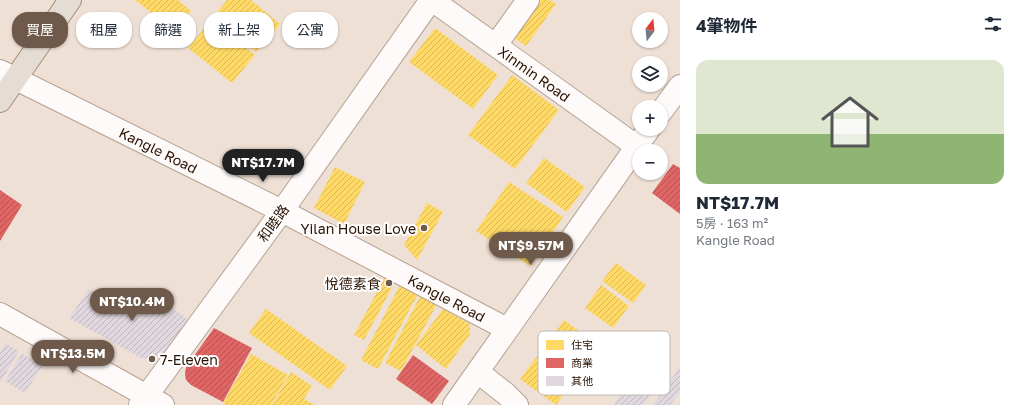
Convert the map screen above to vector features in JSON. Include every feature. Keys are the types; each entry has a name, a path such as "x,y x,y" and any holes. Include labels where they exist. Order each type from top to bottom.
{"main road":[{"path":"0,101 8,74 70,0"}],"street":[{"name":"Xinmin Road","path":"432,0 633,144"},
{"name":"和睦路","path":"150,402 282,211 432,0"},
{"path":"496,45 528,0"},
{"name":"Kangle Road","path":"8,74 282,211 507,329"},
{"path":"668,102 680,86"},
{"path":"638,144 644,136"},
{"path":"454,405 632,152"},
{"path":"0,314 150,402"},
{"path":"478,372 506,394 517,405"}],"building: 住宅":[{"path":"135,0 178,0 191,11 190,12 150,12"},
{"path":"227,0 251,0 266,12 217,12"},
{"path":"534,0 550,0 556,4 526,46 510,35"},
{"path":"274,19 280,24 274,31"},
{"path":"435,28 498,75 473,109 409,62"},
{"path":"204,29 204,48 246,48 255,55 232,83 188,48 196,48 196,38"},
{"path":"251,48 259,48 256,52"},
{"path":"512,75 559,110 515,169 468,135"},
{"path":"544,158 585,187 567,212 526,183"},
{"path":"335,167 365,182 344,224 314,208"},
{"path":"509,182 563,217 530,266 476,231"},
{"name":"Yilan House Love","path":"427,203 443,212 417,260 404,245"},
{"path":"616,263 646,285 633,303 602,281"},
{"path":"386,275 396,280 364,340 354,335"},
{"path":"401,283 419,292 378,369 361,360"},
{"path":"601,285 629,306 613,328 585,308"},
{"path":"423,291 439,300 401,371 385,363"},
{"path":"266,309 347,366 330,390 249,333"},
{"path":"443,309 470,324 470,334 446,369 416,345"},
{"path":"564,320 579,331 556,331"},
{"path":"251,354 288,375 271,405 227,405 223,403"},
{"path":"538,355 538,392 520,379"},
{"path":"291,372 312,386 304,399 315,405 272,405"},
{"path":"542,395 563,395 556,405"}],"building: 商業":[{"path":"673,164 680,168 680,214 652,193 661,180 668,180 668,171"},
{"path":"0,190 22,205 0,241"},
{"path":"214,328 252,348 223,402 191,385 186,380 185,374 186,367"},
{"path":"413,355 449,381 432,404 396,379"}],"building: 其他":[{"path":"142,287 189,320 163,355 143,359 69,318 89,289 127,308"},
{"path":"5,343 19,351 0,383 0,352"},
{"path":"22,354 42,366 25,393 5,381"},
{"path":"680,367 680,392 670,405 653,405 660,395 670,395 670,381"},
{"path":"620,395 651,395 643,405 613,405"}],"place":[{"name":"Yilan House Love","path":"424,228"},
{"name":"悅德素食","path":"389,283"},
{"name":"7-Eleven","path":"152,359"}]}
